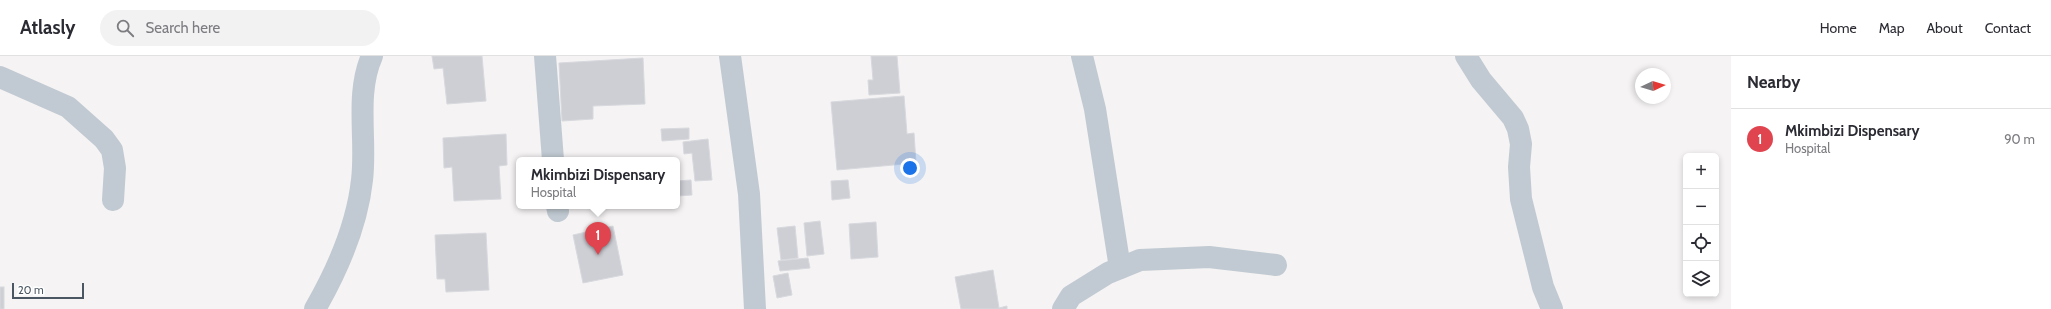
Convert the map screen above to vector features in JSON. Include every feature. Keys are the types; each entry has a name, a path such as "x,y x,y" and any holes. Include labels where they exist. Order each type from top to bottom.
{"street":[{"path":"315,309 337,266 357,211 362,180 363,105 366,70 372,56"},
{"path":"545,56 553,157"},
{"path":"730,56 750,194 755,309"},
{"path":"1082,56 1095,109 1120,268"},
{"path":"1466,56 1481,80 1513,118 1518,129 1521,144 1519,167 1520,200 1543,287 1552,309"},
{"path":"0,77 68,107 104,139 112,150 115,168 113,200"},
{"path":"1063,309 1071,296 1120,268 1140,260 1210,257 1276,265"}],"building":[{"path":"432,56 482,56 486,101 447,104 443,68 434,69"},
{"path":"871,56 897,56 900,93 869,95 868,80 873,80"},
{"path":"643,58 645,104 593,106 593,119 562,121 559,63"},
{"path":"904,96 907,134 914,133 916,163 837,170 831,102"},
{"path":"689,128 689,139 662,141 661,129"},
{"path":"506,134 507,165 499,166 501,199 454,201 452,167 444,168 443,138"},
{"path":"708,139 712,180 695,181 692,153 684,154 683,142"},
{"path":"691,180 692,195 680,196 680,181"},
{"path":"848,180 850,198 832,200 831,181"},
{"path":"820,221 824,254 807,256 804,223"},
{"path":"876,222 878,257 851,259 849,224"},
{"path":"613,226 623,275 583,283 573,235"},
{"path":"795,226 798,258 781,260 777,228"},
{"path":"486,233 489,290 446,292 445,279 437,279 435,235"},
{"path":"808,258 810,268 780,271 778,261"},
{"path":"993,270 999,308 1007,306 1007,309 961,309 955,277"},
{"path":"788,273 792,295 777,298 773,276"},
{"path":"0,287 4,287 4,309 0,309"}],"place":[{"name":"Mkimbizi Dispensary","path":"598,255"}]}
